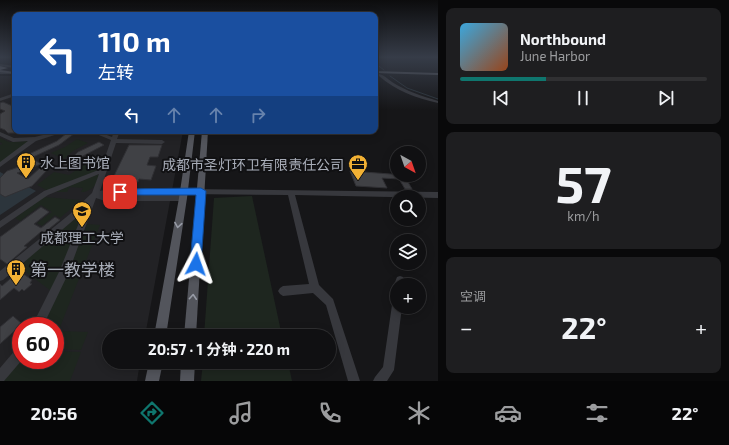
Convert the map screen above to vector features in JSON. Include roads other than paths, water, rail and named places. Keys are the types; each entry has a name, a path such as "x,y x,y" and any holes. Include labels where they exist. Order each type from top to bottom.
{"main road":[{"path":"161,329 192,134"},
{"path":"191,329 205,134"},
{"path":"152,381 155,369"},
{"path":"187,381 188,369"}],"street":[{"path":"379,75 390,84 411,94 438,102"},
{"path":"0,134 13,140 35,139 53,134"},
{"path":"99,134 114,140 162,142"},
{"path":"42,317 63,274 95,194 116,134"},
{"path":"0,165 35,139"},
{"path":"0,225 46,193 104,170"},
{"path":"95,194 105,198 183,194 201,191 438,195"},
{"path":"291,192 315,288 330,302 354,381"},
{"path":"0,277 73,216 95,194"},
{"path":"283,291 315,288"},
{"path":"379,381 388,370 396,314"},
{"path":"0,377 12,363"}],"waterway":[{"path":"390,76 407,88 438,99"}],"place":[{"name":"水上图书馆","path":"26,179"},
{"name":"成都市圣灯环卫有限责任公司","path":"358,181"},
{"name":"成都理工大学","path":"82,228"},
{"name":"第一教学楼","path":"16,286"}]}
